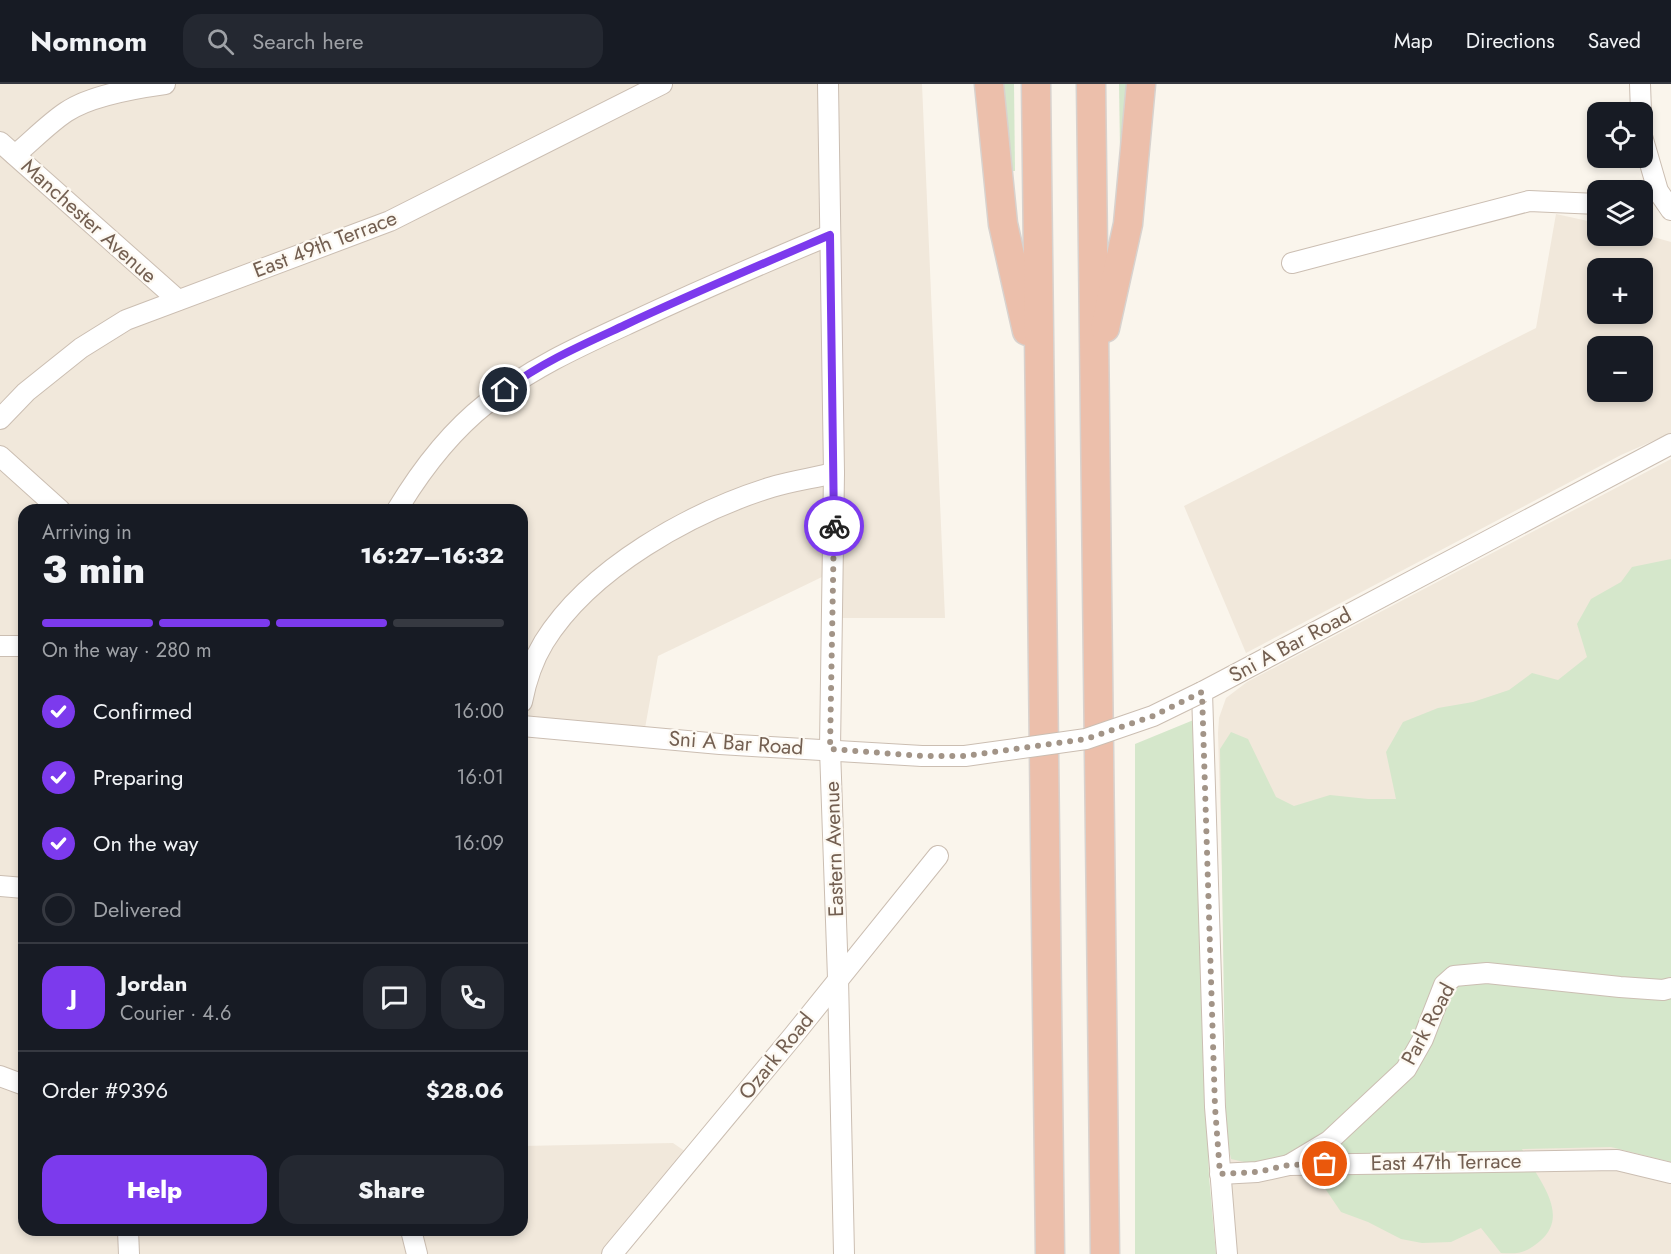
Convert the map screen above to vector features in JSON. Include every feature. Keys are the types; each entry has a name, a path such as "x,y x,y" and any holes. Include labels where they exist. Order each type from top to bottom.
{"highway":[{"path":"989,84 1003,224 1040,389"},
{"path":"1036,84 1050,1254"},
{"path":"1091,84 1105,1254"},
{"path":"1095,374 1128,224 1142,84"}],"street":[{"path":"15,155 67,111 92,100 165,84"},
{"name":"East 49th Terrace","path":"0,419 26,392 81,348 126,320 390,221 662,84"},
{"name":"Eastern Avenue","path":"828,84 834,473 830,749 844,1254"},
{"path":"1640,84 1641,102"},
{"name":"Manchester Avenue","path":"0,142 178,300"},
{"path":"1653,196 1671,210"},
{"path":"1292,263 1529,201 1587,204"},
{"path":"401,504 413,483 446,441 486,404 524,376 565,353 689,295 830,235"},
{"name":"Sni A Bar Road","path":"528,727 720,744 922,756 965,756 1086,739 1153,716 1202,692 1671,444"},
{"path":"0,456 53,504"},
{"path":"528,677 543,643 568,609 610,571 666,533 718,506 773,486 834,473"},
{"path":"0,646 18,646"},
{"path":"1202,692 1215,1095 1227,1254"},
{"name":"Ozark Road","path":"612,1254 793,1036 938,856"},
{"path":"0,886 18,888"},
{"name":"Park Road","path":"1289,1165 1329,1142 1406,1069 1423,1039 1444,985 1454,976 1487,973 1620,987 1663,990 1671,988"},
{"path":"0,1076 18,1084"},
{"name":"East 47th Terrace","path":"1220,1174 1257,1172 1289,1165 1617,1160 1671,1173"},
{"path":"128,1236 129,1254"},
{"path":"412,1236 417,1254"}],"shaded area":[{"path":"0,84 922,84 945,618 824,618 822,577 658,656 645,728 528,718 528,504 18,504 18,1236 528,1236 528,1146 673,1143 689,1154 606,1254 0,1254"},
{"path":"1556,214 1587,221 1587,246 1653,246 1653,237 1671,242 1671,433 1621,455 1246,653 1184,506 1536,328"},
{"path":"1671,459 1671,1254 1236,1254 1232,1205 1218,733 1219,718 1226,698 1247,682"}],"green space":[{"path":"1003,84 1014,84 1015,171 1010,171"},
{"path":"1119,84 1133,84 1128,151 1120,151"},
{"path":"1671,559 1671,1162 1611,1147 1522,1149 1548,1195 1553,1219 1549,1230 1535,1245 1518,1253 1501,1253 1481,1228 1451,1242 1422,1243 1401,1239 1368,1222 1341,1212 1322,1184 1316,1157 1249,1163 1231,1159 1226,1135 1220,749 1231,732 1248,739 1276,797 1294,806 1330,795 1396,799 1386,752 1403,722 1438,708 1473,702 1509,690 1532,673 1558,680 1587,657 1577,624 1591,599 1621,582 1632,567"},
{"path":"1196,719 1209,1176 1216,1254 1135,1254 1135,744"}],"way so far":[{"path":"834,526 830,749 922,756 965,756 1086,739 1153,716 1202,692 1215,1107 1220,1174 1257,1172 1289,1165 1325,1164"}],"route":[{"path":"505,390 524,376 565,353 689,295 830,235 834,526"}]}
